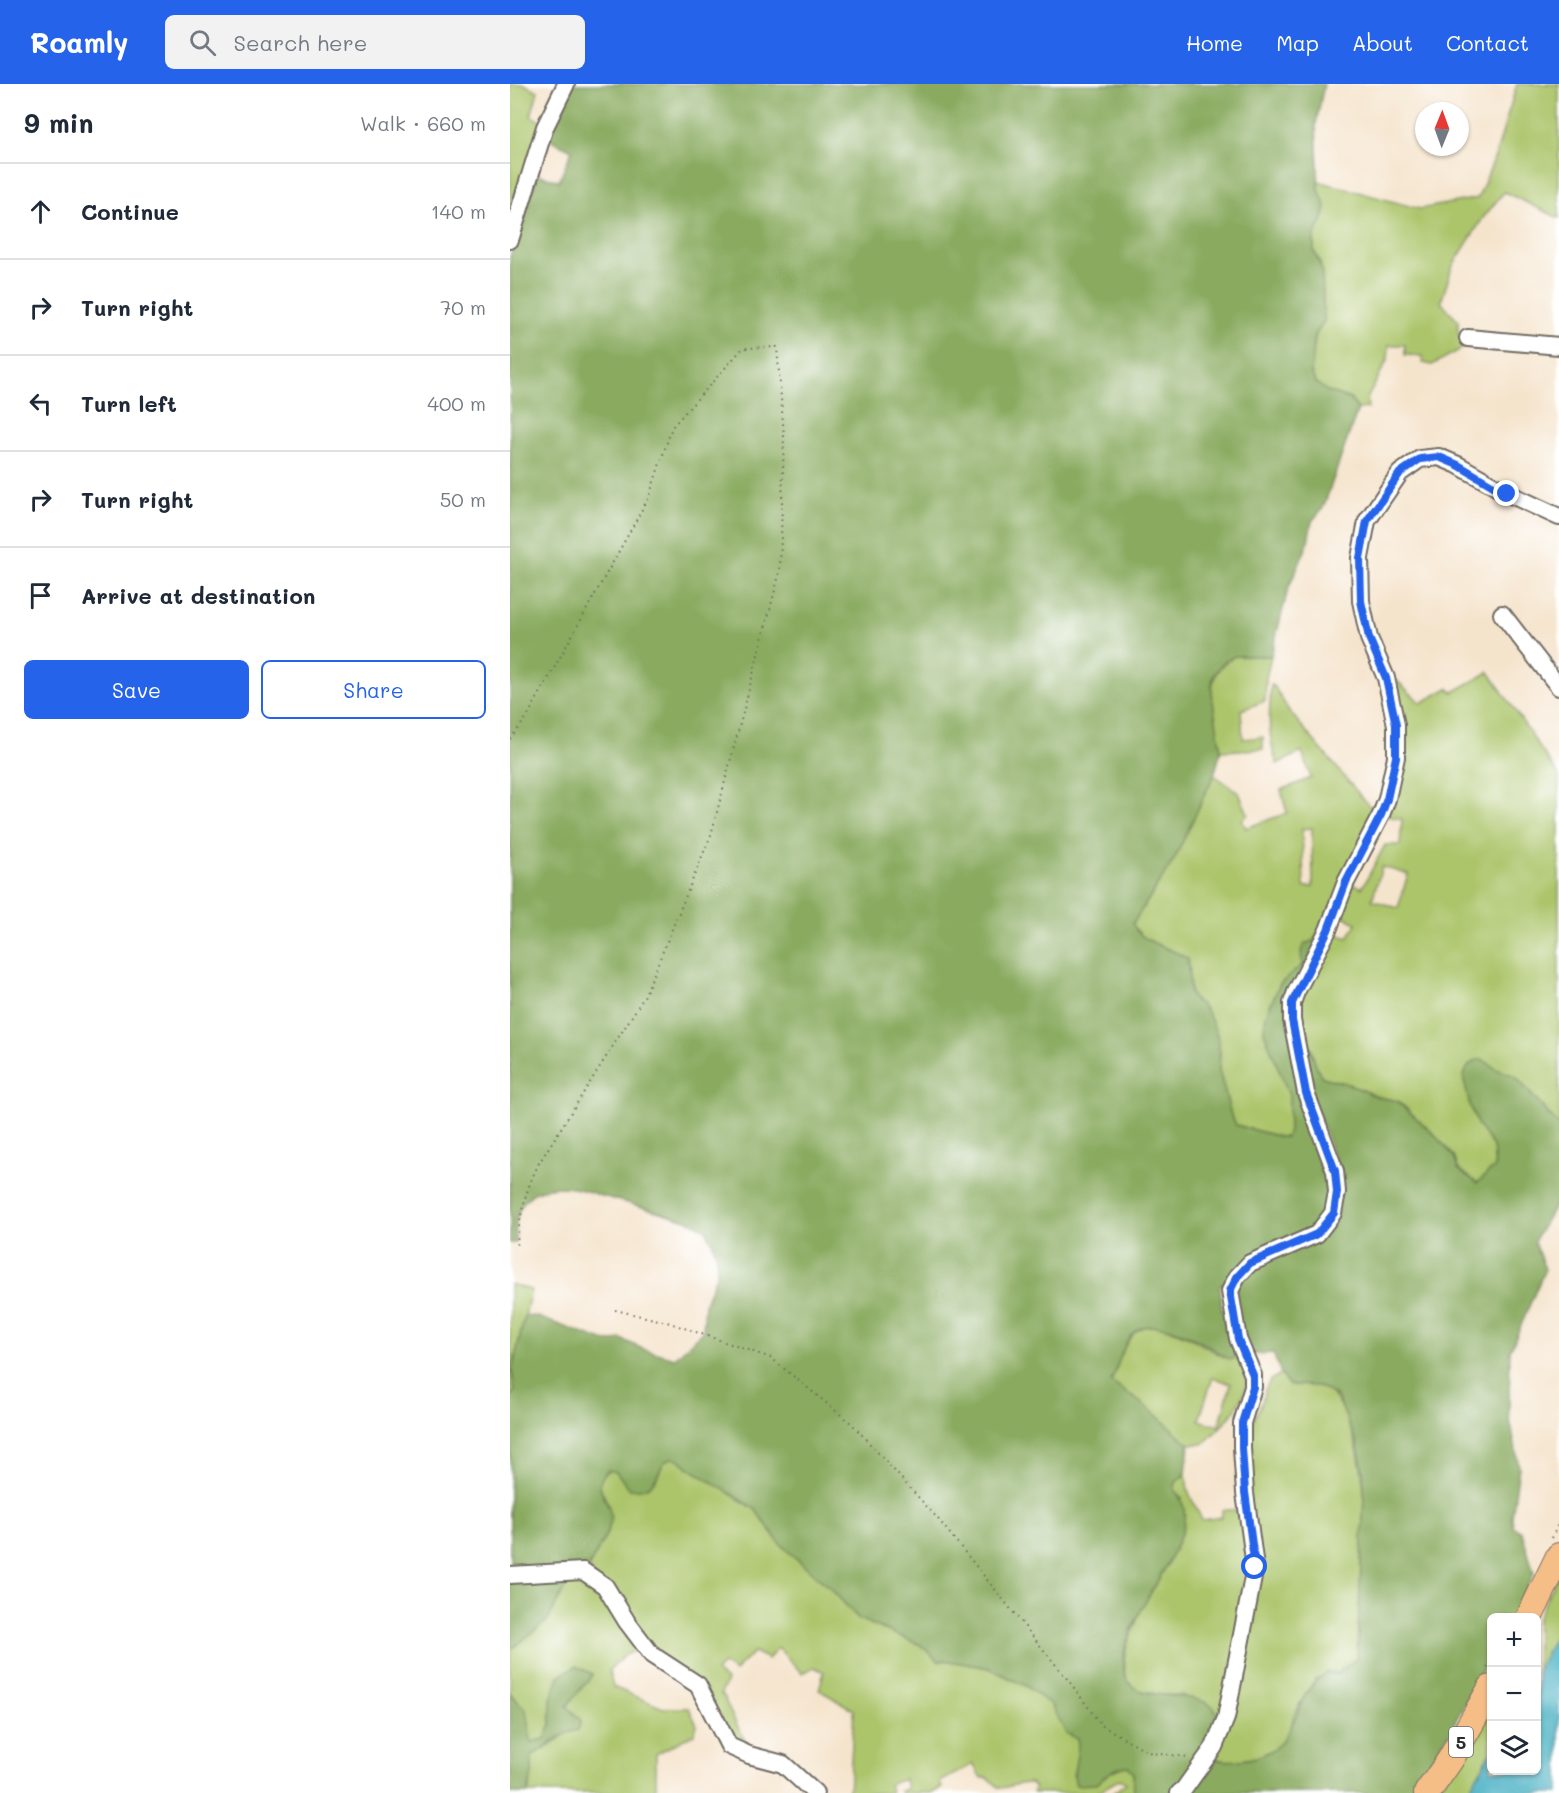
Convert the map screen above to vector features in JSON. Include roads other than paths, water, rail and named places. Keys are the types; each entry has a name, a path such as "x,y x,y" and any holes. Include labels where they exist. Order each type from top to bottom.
{"main road":[{"path":"1530,1613 1559,1556"},
{"name":"5","path":"1427,1793 1450,1760 1487,1695"}],"street":[{"path":"510,240 545,127 566,84"},
{"path":"1468,338 1559,346"},
{"path":"1179,1793 1214,1748 1226,1718 1255,1567 1242,1448 1242,1423 1253,1387 1253,1375 1238,1339 1230,1291 1237,1277 1250,1263 1317,1234 1334,1213 1337,1192 1335,1171 1306,1093 1292,1020 1292,1003 1328,930 1346,882 1381,815 1389,792 1396,757 1396,725 1386,678 1369,638 1361,601 1360,558 1367,521 1400,473 1420,459 1439,457 1458,465 1507,494 1559,517"},
{"path":"1502,614 1559,687"},
{"path":"510,1575 584,1571 605,1586 627,1622 652,1655 698,1685 729,1746 749,1755 783,1764 815,1793"}],"water":[{"path":"1559,1628 1559,1793 1467,1793 1487,1760 1487,1775 1541,1775 1541,1663"}]}
